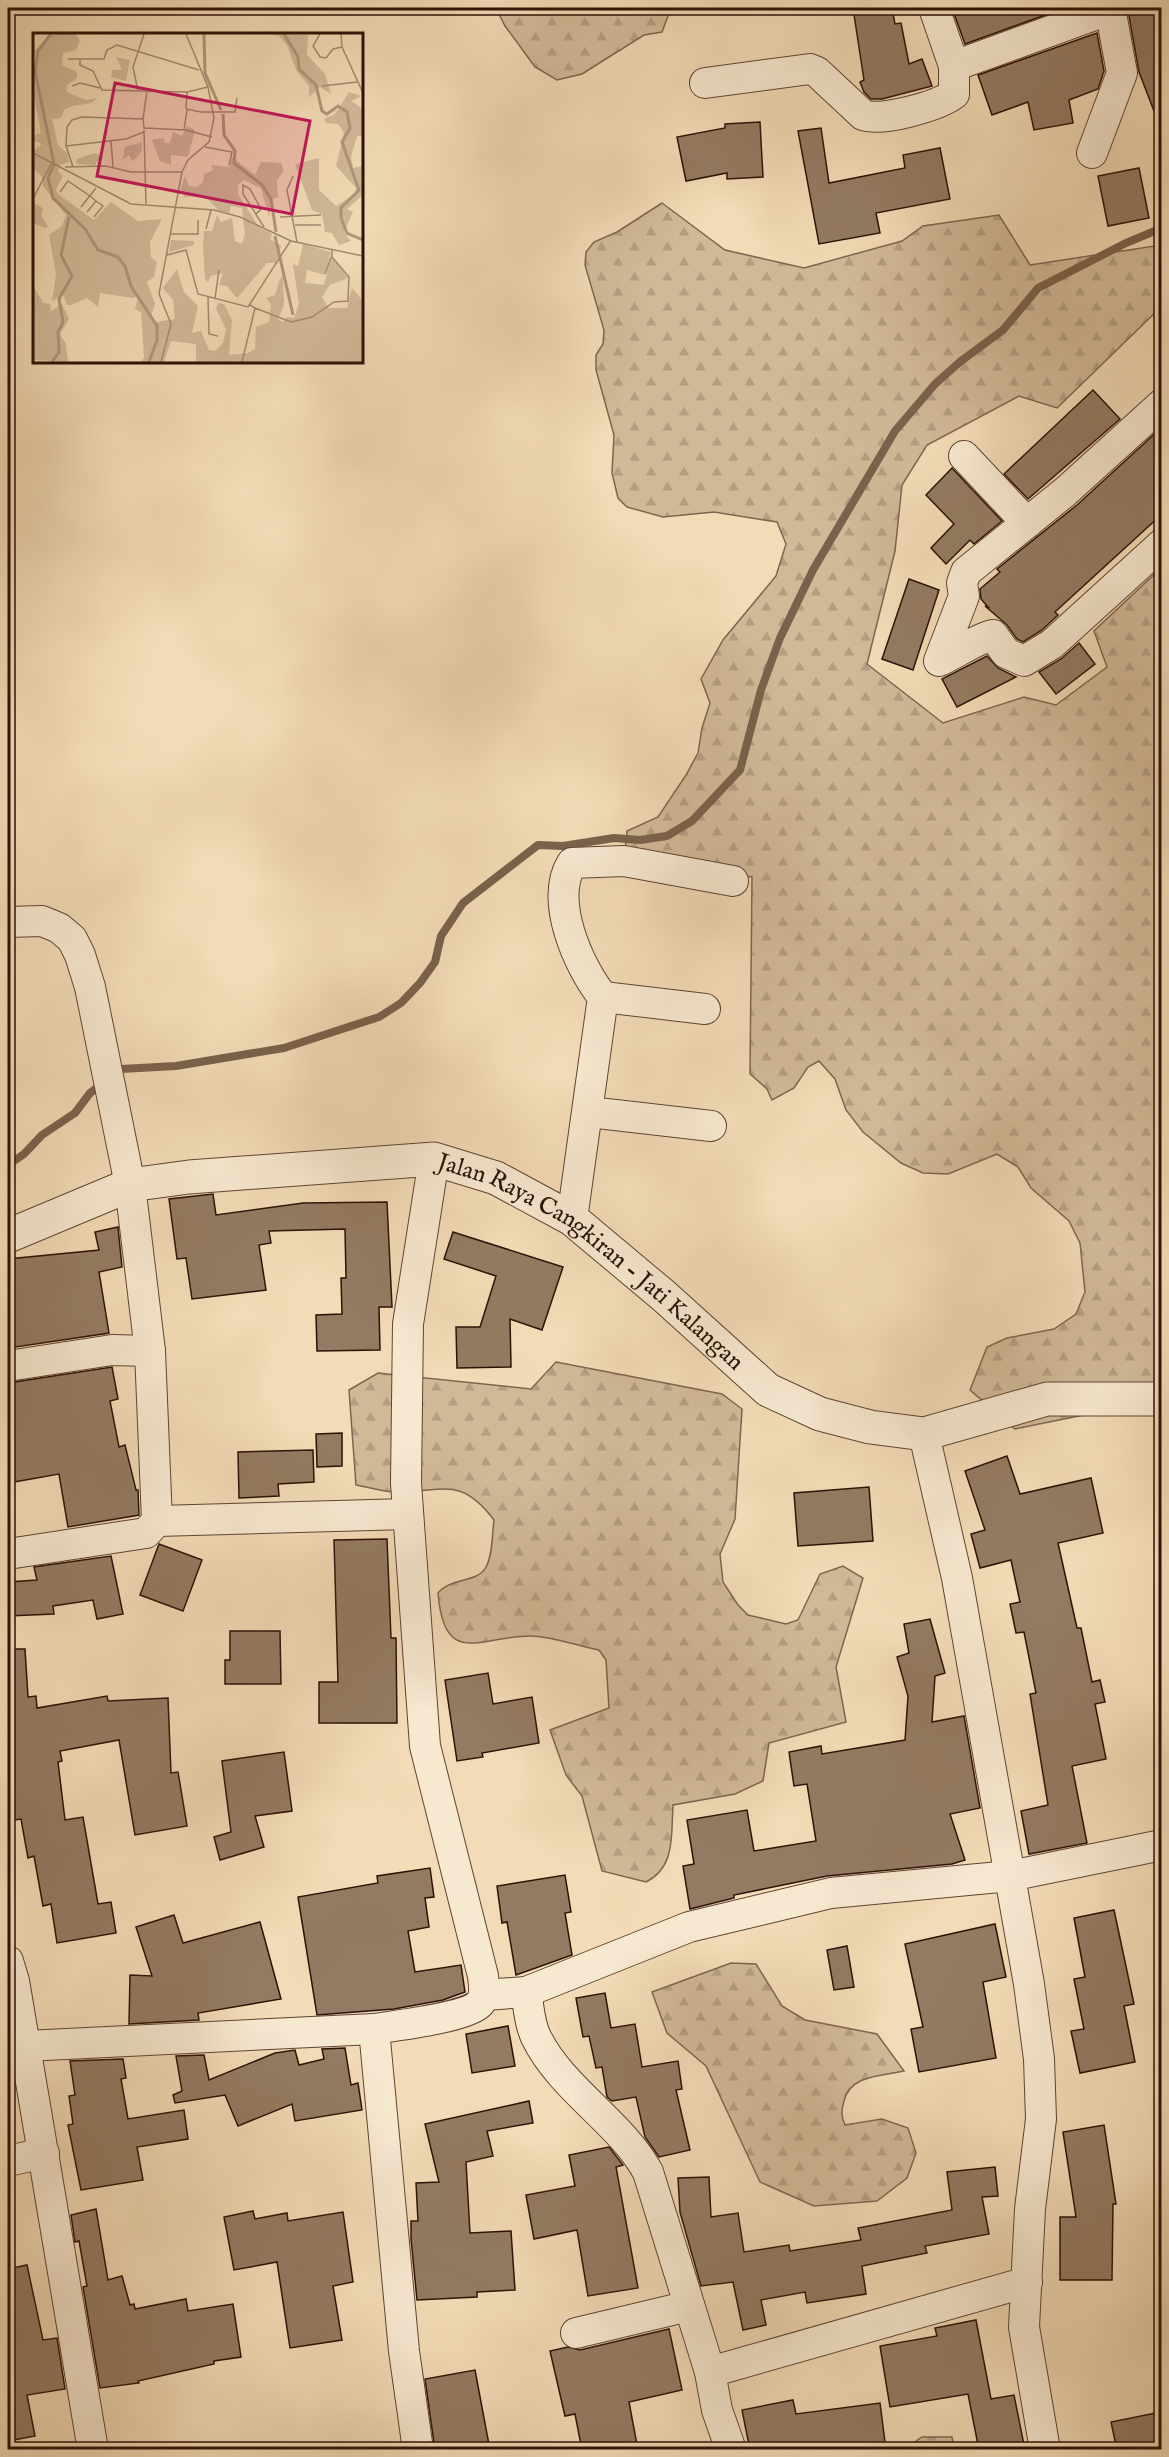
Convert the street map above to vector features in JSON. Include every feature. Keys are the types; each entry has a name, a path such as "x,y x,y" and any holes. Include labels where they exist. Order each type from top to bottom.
{"street":[{"path":"705,83 810,69 817,72 856,112 870,118 895,115 951,96 956,89 954,66 934,8"},
{"path":"954,66 1112,8 1122,73 1092,153"},
{"path":"1161,404 1027,524 966,572 962,583 964,596 1006,653 1024,661 1052,644 1161,544"},
{"path":"964,456 1027,524"},
{"path":"964,596 939,661 970,647 984,637 993,636"},
{"path":"705,1009 603,997 589,980 576,950 564,907 564,876 572,863 624,861 734,881"},
{"path":"8,922 42,921 59,928 72,939 80,955 90,987 130,1185 150,1351 157,1521 146,1533 8,1554"},
{"path":"572,1219 603,997"},
{"path":"588,1112 711,1126"},
{"path":"25,2046 374,2029 437,2019 474,2008 484,1995 483,1976 425,1746 406,1483 408,1324 434,1159"},
{"name":"Jalan Raya Cangkiran - Jati Kalangan","path":"8,1236 130,1185 189,1177 434,1159 496,1178 572,1219 664,1296 768,1390 820,1414 870,1427 924,1434 1047,1399 1161,1399"},
{"path":"8,1366 102,1352 150,1351"},
{"path":"924,1434 957,1578 1029,1984 1039,2059 1041,2119 1030,2209 1024,2327 1046,2450"},
{"path":"157,1521 408,1514"},
{"path":"484,1995 526,1992 689,1927 831,1893 1010,1876 1161,1845"},
{"path":"8,1961 44,2153 93,2450"},
{"path":"526,1992 533,2027 546,2055 631,2147 648,2172 710,2372 717,2410 731,2450"},
{"path":"374,2029 404,2351 417,2450"},
{"path":"8,2161 44,2153"},
{"path":"710,2372 1027,2282"},
{"path":"576,2332 689,2306"}],"green space":[{"path":"496,8 671,8 662,32 644,35 582,74 557,80 535,67 505,26"},
{"path":"662,203 725,250 804,268 902,241 923,226 999,215 1030,265 1161,245 1161,307 1057,408 1019,396 927,445 902,485 895,551 867,664 943,723 1024,697 1056,705 1107,667 1094,631 1161,568 1162,1386 1123,1407 1015,1429 970,1390 987,1347 1007,1338 1054,1329 1076,1314 1085,1292 1080,1243 1069,1221 1031,1188 1018,1167 997,1154 948,1174 923,1173 901,1163 863,1132 846,1110 835,1079 819,1061 808,1067 794,1088 772,1100 767,1089 750,1074 752,877 624,861 627,831 658,817 698,753 702,728 710,703 701,679 723,640 776,576 786,544 777,522 714,512 663,517 627,507 618,498 612,473 614,435 596,370 596,355 603,344 604,330 585,265 586,252 594,242 617,232"},
{"path":"556,1362 722,1394 742,1409 735,1519 720,1554 723,1582 738,1605 748,1615 786,1624 798,1620 820,1574 843,1566 863,1578 836,1667 846,1722 769,1743 763,1781 735,1794 673,1805 670,1849 667,1859 656,1876 646,1882 602,1871 582,1796 566,1775 550,1730 609,1708 606,1660 599,1650 538,1636 468,1643 457,1640 448,1632 442,1617 438,1593 450,1584 477,1576 486,1567 490,1556 494,1520 482,1506 460,1491 437,1489 393,1492 356,1485 349,1390 378,1373 531,1389"},
{"path":"731,1963 756,1964 782,2006 805,2020 877,2034 904,2071 860,2081 847,2092 842,2108 845,2125 882,2119 908,2128 916,2153 907,2178 877,2201 814,2206 760,2182 706,2066 667,2033 652,1992"},
{"path":"922,2437 952,2437 954,2449 905,2449"}],"building":[{"path":"853,8 892,8 895,24 901,23 909,64 922,59 932,86 882,99 871,99 864,92 860,82 864,80"},
{"path":"952,8 1065,8 965,44"},
{"path":"1131,8 1161,8 1161,123 1159,124 1139,72 1129,16"},
{"path":"1097,33 1104,71 1098,89 1069,100 1073,123 1034,130 1028,102 992,115 978,75"},
{"path":"760,122 763,177 727,179 727,173 686,181 677,137 725,128 725,124"},
{"path":"821,128 829,183 905,168 903,155 940,148 950,199 876,213 880,233 819,244 798,131"},
{"path":"1139,168 1149,218 1108,226 1098,176"},
{"path":"1093,390 1120,419 1028,499 1004,474"},
{"path":"1161,428 1161,515 1055,612 1058,615 1042,630 1023,642 1017,639 1007,625 985,606 988,607 981,599 980,589 1000,572 997,569 1077,505"},
{"path":"952,468 1002,521 974,544 970,540 946,564 931,548 954,524 926,495"},
{"path":"909,579 939,590 913,670 882,659"},
{"path":"1079,643 1095,664 1056,694 1039,672 1061,659"},
{"path":"987,656 998,668 1016,677 957,707 942,679"},
{"path":"213,1194 216,1215 303,1203 387,1202 392,1307 379,1307 380,1350 317,1351 316,1315 342,1314 341,1278 346,1278 345,1229 269,1231 271,1243 259,1245 266,1290 192,1299 186,1258 177,1259 169,1199"},
{"path":"118,1227 122,1267 99,1272 109,1333 9,1348 8,1259 99,1250 95,1232"},
{"path":"453,1232 563,1267 542,1330 510,1319 511,1367 457,1368 456,1327 480,1327 496,1276 444,1259"},
{"path":"112,1367 118,1399 110,1401 119,1447 125,1445 136,1490 138,1490 139,1515 68,1527 59,1474 8,1483 8,1383"},
{"path":"342,1433 342,1466 317,1467 316,1434"},
{"path":"313,1450 314,1482 278,1484 279,1496 239,1498 238,1452"},
{"path":"1007,1456 1020,1494 1091,1478 1103,1533 1058,1543 1077,1628 1081,1628 1092,1682 1100,1680 1105,1702 1095,1704 1106,1759 1072,1766 1087,1843 1029,1854 1021,1811 1048,1805 1030,1694 1036,1693 1024,1632 1016,1633 1010,1604 1020,1602 1011,1560 980,1568 971,1534 985,1530 965,1471"},
{"path":"869,1487 873,1541 798,1546 794,1493"},
{"path":"387,1539 391,1638 396,1638 397,1723 319,1723 319,1682 338,1682 334,1540"},
{"path":"159,1544 202,1560 183,1611 140,1595"},
{"path":"111,1556 123,1614 97,1619 93,1600 53,1606 54,1614 8,1616 8,1582 37,1580 34,1567"},
{"path":"930,1619 945,1673 935,1676 932,1722 964,1716 980,1808 950,1814 965,1860 952,1864 827,1876 734,1895 734,1898 690,1909 683,1866 694,1864 687,1820 747,1810 754,1851 816,1841 807,1784 794,1786 789,1752 821,1746 822,1754 905,1740 908,1696 897,1657 909,1653 904,1624"},
{"path":"230,1631 280,1631 281,1684 225,1684 225,1660 230,1660"},
{"path":"8,1649 25,1649 28,1697 36,1696 37,1708 107,1696 108,1701 168,1698 171,1773 178,1772 187,1826 135,1835 119,1740 60,1751 62,1761 58,1762 65,1820 83,1817 98,1904 111,1902 116,1933 57,1943 51,1904 43,1906 34,1856 28,1858 21,1819 8,1821"},
{"path":"488,1673 493,1704 532,1697 539,1743 482,1753 483,1757 457,1761 445,1680"},
{"path":"284,1752 292,1811 255,1816 264,1847 220,1860 214,1837 231,1832 222,1761"},
{"path":"430,1868 434,1897 425,1898 429,1927 408,1931 415,1972 461,1965 465,1992 443,2000 394,2009 317,2015 298,1897 378,1883 377,1876"},
{"path":"565,1875 571,1912 565,1913 572,1955 516,1975 507,1922 502,1923 497,1886"},
{"path":"1114,1910 1134,2004 1124,2006 1135,2062 1080,2073 1071,2031 1084,2029 1074,1979 1085,1977 1074,1918"},
{"path":"174,1915 183,1943 260,1922 281,1999 198,2013 199,2020 129,2024 130,1975 152,1976 136,1927"},
{"path":"995,1924 1006,1977 983,1982 996,2058 919,2072 911,2029 923,2027 905,1944"},
{"path":"847,1946 854,1987 834,1990 827,1950"},
{"path":"605,1993 611,2028 635,2024 642,2067 678,2061 682,2089 676,2090 690,2150 659,2157 645,2137 636,2097 612,2101 607,2097 602,2067 596,2068 589,2036 583,2037 576,1998"},
{"path":"508,2026 515,2066 472,2073 466,2034"},
{"path":"345,2048 351,2085 358,2083 362,2110 295,2121 292,2104 238,2126 225,2095 175,2103 173,2095 182,2091 176,2056 204,2055 209,2080 275,2053 295,2050 299,2065 324,2059 322,2049"},
{"path":"123,2059 126,2078 121,2079 128,2119 184,2110 188,2139 137,2147 143,2180 81,2190 68,2125 73,2124 69,2096 75,2095 70,2061"},
{"path":"529,2101 533,2123 487,2131 493,2156 466,2162 470,2233 511,2231 515,2290 477,2292 477,2297 417,2300 411,2239 411,2221 418,2221 416,2183 439,2182 425,2124"},
{"path":"1104,2125 1116,2204 1113,2204 1112,2280 1060,2280 1060,2217 1076,2217 1063,2132"},
{"path":"609,2147 623,2165 616,2167 638,2288 588,2296 577,2230 534,2239 526,2195 575,2186 569,2155"},
{"path":"995,2167 998,2196 982,2197 989,2234 925,2246 927,2253 862,2266 866,2294 807,2303 805,2292 761,2300 766,2325 743,2330 733,2282 701,2286 680,2212 678,2178 709,2177 711,2217 738,2213 744,2252 789,2245 790,2251 861,2240 858,2228 952,2210 947,2172"},
{"path":"96,2209 108,2280 122,2276 130,2305 134,2304 135,2309 186,2299 188,2311 233,2304 241,2357 214,2361 214,2364 138,2381 139,2383 100,2388 83,2287 87,2286 79,2241 75,2242 71,2215"},
{"path":"253,2211 255,2219 287,2213 288,2221 343,2212 353,2282 333,2286 342,2340 290,2348 277,2262 234,2270 224,2217"},
{"path":"27,2265 43,2340 57,2338 65,2389 27,2395 35,2436 8,2441 8,2269"},
{"path":"976,2320 991,2399 1014,2395 1025,2450 979,2450 968,2394 890,2407 880,2346 937,2336 935,2328"},
{"path":"669,2329 682,2390 629,2402 638,2450 582,2450 575,2414 565,2416 550,2351 568,2347 580,2350"},
{"path":"475,2370 490,2450 435,2450 425,2379"},
{"path":"793,2400 796,2414 880,2403 886,2450 750,2450 742,2410"},
{"path":"1161,2412 1161,2450 1117,2450 1111,2422"}],"waterway":[{"path":"115,1074 121,1069 176,1066 284,1048 379,1017 401,1003 420,983 435,962 441,936 463,903 538,845 563,846 614,838 640,840 667,836 692,821 740,770 761,690 780,638 813,570 895,431 935,384 961,361 1003,330 1038,288 1126,243 1162,228"},
{"path":"8,1165 24,1154 42,1135 75,1113 90,1093 102,1084"}]}
